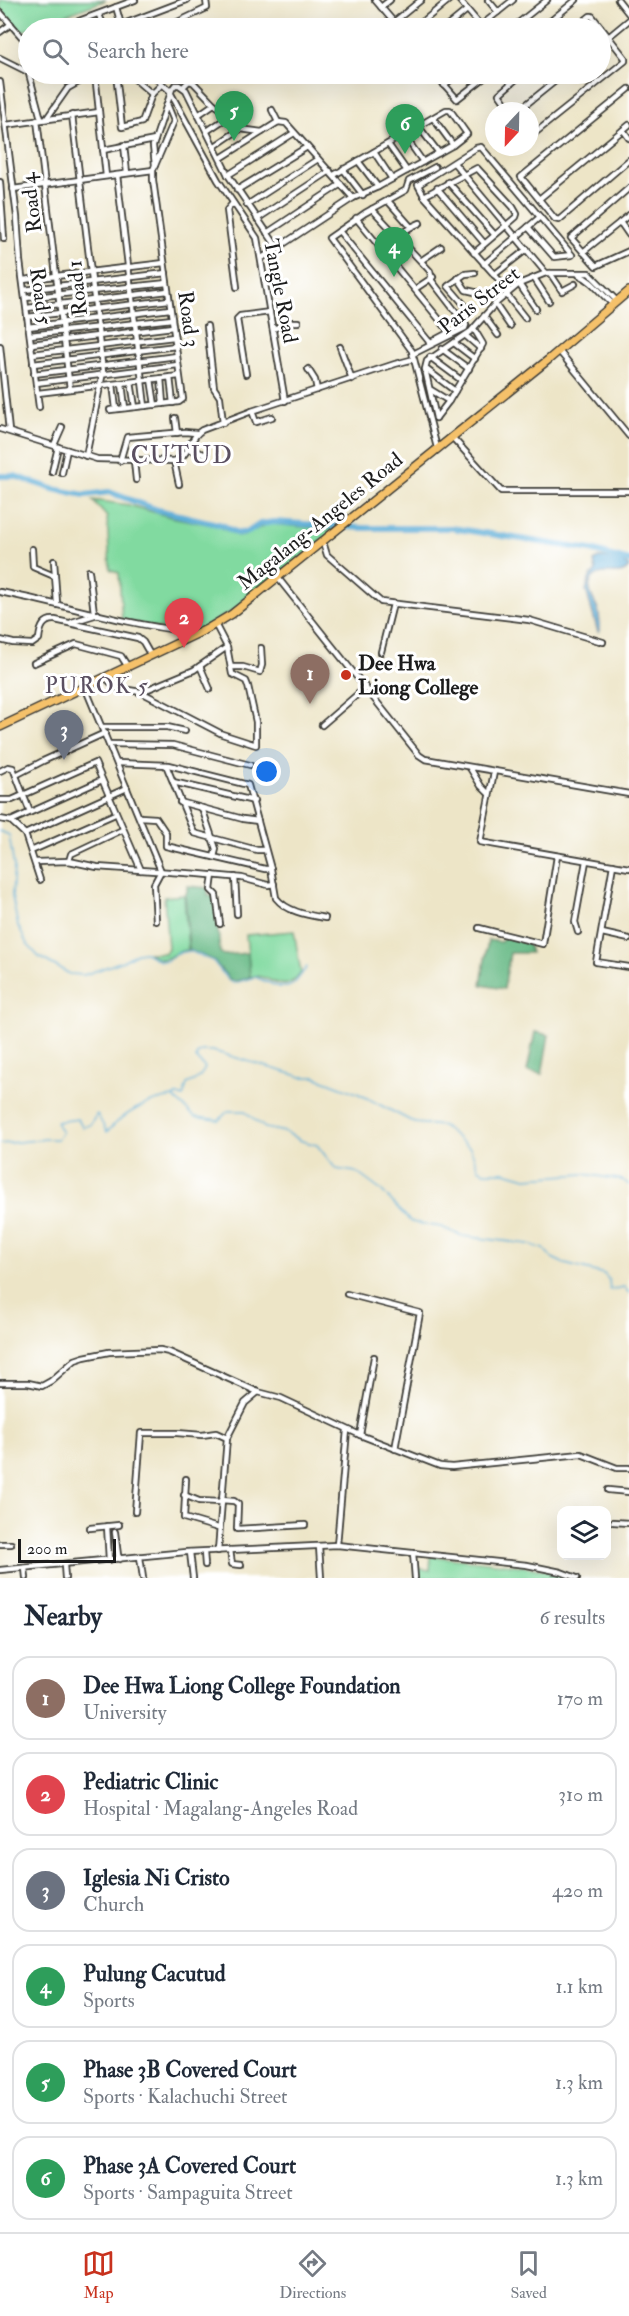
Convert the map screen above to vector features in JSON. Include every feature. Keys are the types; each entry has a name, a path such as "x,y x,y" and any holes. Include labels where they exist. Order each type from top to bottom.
{"main road":[{"name":"Magalang-Angeles Road","path":"0,727 215,624 278,578 436,448 559,351 629,291"}],"street":[{"path":"90,18 135,0"},
{"path":"143,18 187,0"},
{"path":"186,18 207,8 206,0"},
{"path":"375,0 391,18"},
{"path":"381,7 390,0"},
{"path":"399,18 421,0"},
{"path":"428,18 450,0"},
{"path":"459,0 473,18"},
{"path":"488,0 498,12"},
{"path":"490,18 512,0"},
{"path":"524,18 547,0"},
{"path":"554,18 576,0"},
{"path":"618,0 629,14"},
{"path":"116,7 119,18"},
{"path":"457,18 467,10"},
{"path":"0,12 18,31"},
{"path":"611,35 629,20"},
{"path":"0,32 11,24"},
{"path":"611,40 625,58 625,61 611,72"},
{"path":"0,58 18,67"},
{"name":"Road 5","path":"0,82 39,407"},
{"path":"32,84 42,119"},
{"path":"42,119 68,88 75,84"},
{"path":"95,84 106,176"},
{"path":"117,84 122,127 142,122 152,94 162,84"},
{"path":"140,84 152,94"},
{"name":"Tangle Road","path":"162,84 171,94 233,203 257,238 285,401"},
{"path":"171,94 175,85 183,87 188,84"},
{"path":"195,84 214,104 227,113 227,116 207,131"},
{"path":"444,85 454,97 460,99 477,84"},
{"path":"504,102 500,92 510,84"},
{"path":"529,102 552,84"},
{"path":"539,128 595,84"},
{"path":"183,87 228,175 277,247"},
{"path":"629,89 521,177 524,184 555,219 561,218 629,160"},
{"name":"Road 3","path":"171,94 152,151 155,198 183,399 173,403"},
{"path":"13,189 117,175 154,167 174,120 167,104"},
{"path":"198,115 214,104"},
{"path":"257,219 332,173 358,161 448,109 467,132 466,136 439,153 363,195 353,198 262,258"},
{"path":"272,110 278,122"},
{"path":"6,124 99,112"},
{"name":"Road 1","path":"72,115 102,366 101,385 86,456"},
{"path":"433,118 453,144"},
{"name":"Road 4","path":"42,119 45,185 70,389"},
{"path":"221,158 278,122 286,123 353,198"},
{"path":"539,200 629,125"},
{"path":"419,127 439,153"},
{"path":"215,146 240,129 262,132"},
{"path":"622,130 629,138"},
{"path":"228,175 294,133"},
{"path":"404,135 423,162"},
{"path":"103,150 155,140"},
{"path":"388,144 407,171"},
{"path":"124,146 127,173"},
{"path":"237,190 306,147"},
{"path":"525,318 494,275 424,196 418,187 419,184 476,147 483,148 572,253 571,256 554,257 528,226"},
{"path":"374,152 392,179"},
{"path":"247,205 318,159"},
{"path":"358,161 378,187"},
{"path":"454,163 562,291 575,284"},
{"path":"435,167 409,181 406,190 356,218 329,238 413,359 436,448"},
{"path":"424,196 474,168 479,169 513,207 517,215 474,253"},
{"path":"342,169 363,195"},
{"path":"117,175 145,406"},
{"path":"0,182 4,239"},
{"path":"448,182 494,234"},
{"path":"267,233 341,184"},
{"path":"437,188 484,243"},
{"path":"629,188 571,237 596,266 629,251"},
{"path":"388,201 411,227"},
{"path":"233,203 227,210 237,287"},
{"path":"372,209 422,260 433,277 432,281 466,325 465,328 442,341 430,344"},
{"path":"583,252 629,214"},
{"path":"484,264 540,217"},
{"path":"120,461 127,437 152,433 196,433 252,411 413,359 446,334 448,330 356,218"},
{"path":"620,222 629,235"},
{"path":"398,236 420,223"},
{"path":"339,231 430,344"},
{"path":"422,260 441,247"},
{"path":"494,275 527,249"},
{"path":"23,280 164,264"},
{"path":"540,265 536,277 549,301"},
{"path":"24,290 166,273"},
{"path":"468,309 448,286 458,278 475,273"},
{"name":"Paris Street","path":"425,369 425,364 430,357 466,336 506,294 519,284 536,277 548,273 589,273 599,292 615,302"},
{"path":"415,289 433,277"},
{"path":"458,278 466,290"},
{"path":"25,298 167,283"},
{"path":"519,284 536,309"},
{"path":"457,297 466,290 506,294"},
{"path":"27,308 168,291"},
{"path":"27,317 169,300"},
{"path":"495,304 510,326"},
{"path":"28,327 170,309"},
{"path":"246,374 237,319 240,316 270,312"},
{"path":"484,316 498,335"},
{"path":"30,335 172,318"},
{"path":"273,329 291,322 298,322"},
{"path":"207,326 214,388 219,397 223,423"},
{"path":"31,344 173,327"},
{"path":"425,369 436,418 481,349 483,343 474,328"},
{"path":"32,354 174,336"},
{"path":"466,336 481,349"},
{"path":"454,343 475,359"},
{"path":"0,346 3,403 9,431"},
{"path":"33,364 176,346"},
{"path":"340,347 352,379"},
{"path":"442,349 469,369"},
{"path":"559,351 629,436"},
{"path":"34,374 177,356"},
{"path":"430,357 461,380"},
{"path":"36,383 178,365"},
{"path":"308,369 315,380 317,390"},
{"path":"425,369 455,391"},
{"path":"38,393 179,376"},
{"path":"113,384 113,410 173,403 170,377"},
{"path":"161,378 163,404"},
{"path":"152,379 154,405"},
{"path":"131,382 135,407"},
{"path":"122,383 125,408"},
{"path":"431,390 449,401"},
{"path":"252,411 257,422 272,417"},
{"path":"175,418 177,433"},
{"path":"52,472 62,427"},
{"path":"0,429 86,456 120,461 180,459 196,433"},
{"path":"452,437 501,491 629,492"},
{"path":"188,449 207,455"},
{"path":"62,473 68,450"},
{"path":"134,461 135,480"},
{"path":"174,461 179,484"},
{"path":"325,540 327,555 381,602 529,620 603,642"},
{"path":"33,549 33,567 54,576"},
{"path":"54,561 57,603"},
{"path":"89,571 96,613"},
{"path":"278,578 425,759 629,794"},
{"path":"0,592 57,603 121,620 185,631 192,636"},
{"path":"381,652 393,604"},
{"path":"71,623 78,608"},
{"path":"71,623 96,613"},
{"path":"0,640 12,644 32,644 39,639 40,628 50,620 138,638 152,656"},
{"path":"105,677 116,688 141,692 222,734 256,745 256,722 248,686 246,681 233,675 227,647 215,624"},
{"path":"34,663 76,644 121,656 128,667"},
{"path":"141,692 200,666 227,647"},
{"path":"231,667 260,672 261,648"},
{"path":"200,666 210,689"},
{"path":"85,687 161,872"},
{"path":"322,725 366,687"},
{"path":"102,727 167,727 185,731"},
{"path":"16,775 43,760 105,734"},
{"path":"109,744 173,745 250,765"},
{"path":"0,800 12,800 95,763 141,870"},
{"path":"117,763 166,765 249,786 279,901 300,914 325,918"},
{"path":"166,765 194,833 257,850 265,850"},
{"path":"0,771 11,767 30,812"},
{"path":"470,768 489,794"},
{"path":"476,778 483,770"},
{"path":"494,772 480,842 629,868"},
{"path":"11,821 102,780"},
{"path":"173,782 254,801"},
{"path":"25,834 127,788"},
{"path":"180,802 258,821"},
{"path":"202,808 216,849 214,857"},
{"path":"31,851 115,814"},
{"path":"140,817 156,818 166,833 165,845 271,869"},
{"path":"0,819 11,821 25,834 40,880"},
{"path":"69,861 71,854 122,830"},
{"path":"479,928 543,944 557,856"},
{"path":"35,862 69,861 97,867 235,877 268,885 274,884"},
{"path":"578,932 575,922 586,861"},
{"path":"613,866 596,962 629,967"},
{"path":"156,921 154,884 161,872"},
{"path":"213,875 211,890 216,895 220,924"},
{"path":"235,877 237,914"},
{"path":"602,933 629,939"},
{"path":"347,1294 420,1313 395,1449"},
{"path":"0,1383 28,1383 42,1386 81,1357 109,1352 160,1350 175,1354 258,1392 280,1398 347,1430 445,1467 581,1454 617,1468 629,1468"},
{"path":"360,1435 374,1357"},
{"path":"218,1551 218,1528 227,1438 245,1403 258,1392"},
{"path":"337,1545 347,1430"},
{"path":"135,1512 141,1433 177,1432 202,1436 216,1433 227,1438"},
{"path":"186,1479 184,1518 218,1528"},
{"path":"609,1490 629,1491"},
{"path":"184,1496 199,1500 234,1501 238,1504 237,1529 305,1525"},
{"path":"613,1522 629,1523"},
{"path":"90,1528 119,1525"},
{"path":"107,1526 109,1560"},
{"path":"115,1532 120,1559"},
{"path":"0,1544 11,1544"},
{"path":"0,1570 190,1552 337,1545 527,1565 578,1578"},
{"path":"319,1546 321,1578"},
{"path":"230,1550 232,1564 241,1565"},
{"path":"190,1552 193,1578"},
{"path":"204,1552 205,1565"},
{"path":"414,1553 415,1578"},
{"path":"140,1557 143,1578"},
{"path":"64,1565 65,1578"},
{"path":"25,1568 26,1578"}],"green space":[{"path":"0,0 106,0 58,18 18,18 18,30 0,10"},
{"path":"92,500 129,505 171,517 218,526 238,536 272,524 335,530 245,603 192,636 122,620 119,573 110,569 107,517"},
{"path":"187,886 208,888 208,895 215,896 220,952 224,955 248,953 250,977 237,981 230,980 213,960 189,950 185,895"},
{"path":"184,895 188,950 165,959 155,957 149,953 165,953 168,948 164,897"},
{"path":"294,931 301,973 288,984 276,983 257,976 250,977 246,935"},
{"path":"504,937 528,943 531,953 510,953 504,989 481,985 488,940 501,942"},
{"path":"535,1032 549,1035 542,1074 527,1071"},
{"path":"431,1556 521,1566 574,1578 416,1578 416,1568 430,1570"}],"water":[{"path":"598,558 619,560 629,567 621,573 598,574 591,580 590,592 599,616 600,631 598,632 586,590 590,577 596,571 594,561"}],"waterway":[{"path":"0,476 15,476 53,489 85,495 109,492 158,510 222,525 237,533 248,532 260,524 274,522 362,528 452,528 591,550 629,561"},
{"path":"0,831 9,835 14,867 12,896 18,926 27,944 39,957 70,974 84,975 144,952 160,961 166,961 177,953 190,951 213,961 229,981 234,983 255,977 279,987 287,987 294,984 307,967"},
{"path":"173,1097 178,1095 183,1097 187,1084 198,1078 205,1068 196,1058 197,1054 202,1051 213,1051 302,1077 315,1077 357,1093 415,1123 443,1126 470,1148 479,1169 484,1172 505,1172 526,1178 584,1174 623,1180 629,1185"},
{"path":"0,1144 57,1139 62,1133 56,1122 78,1119 83,1127 90,1125 97,1114 107,1132 137,1108 173,1097 195,1117 219,1120 228,1111 244,1111 265,1128 285,1132 302,1141 317,1145 336,1169 356,1172 383,1192 411,1222 441,1227 462,1236 528,1244 544,1249 552,1258 565,1264 604,1274 609,1280 610,1290 624,1287 629,1293"}],"place":[{"name":"Phase 3B Covered Court","path":"234,141"},
{"name":"Phase 3A Covered Court","path":"405,154"},
{"name":"Pulung Cacutud","path":"394,277"},
{"name":"Pediatric Clinic","path":"184,648"},
{"name":"Dee Hwa Liong College","path":"346,675"},
{"name":"Dee Hwa Liong College Foundation","path":"310,704"},
{"name":"Iglesia Ni Cristo","path":"64,760"}],"district":[{"name":"CUTUD","path":"182,455"},
{"name":"PUROK 5","path":"97,685"}]}
